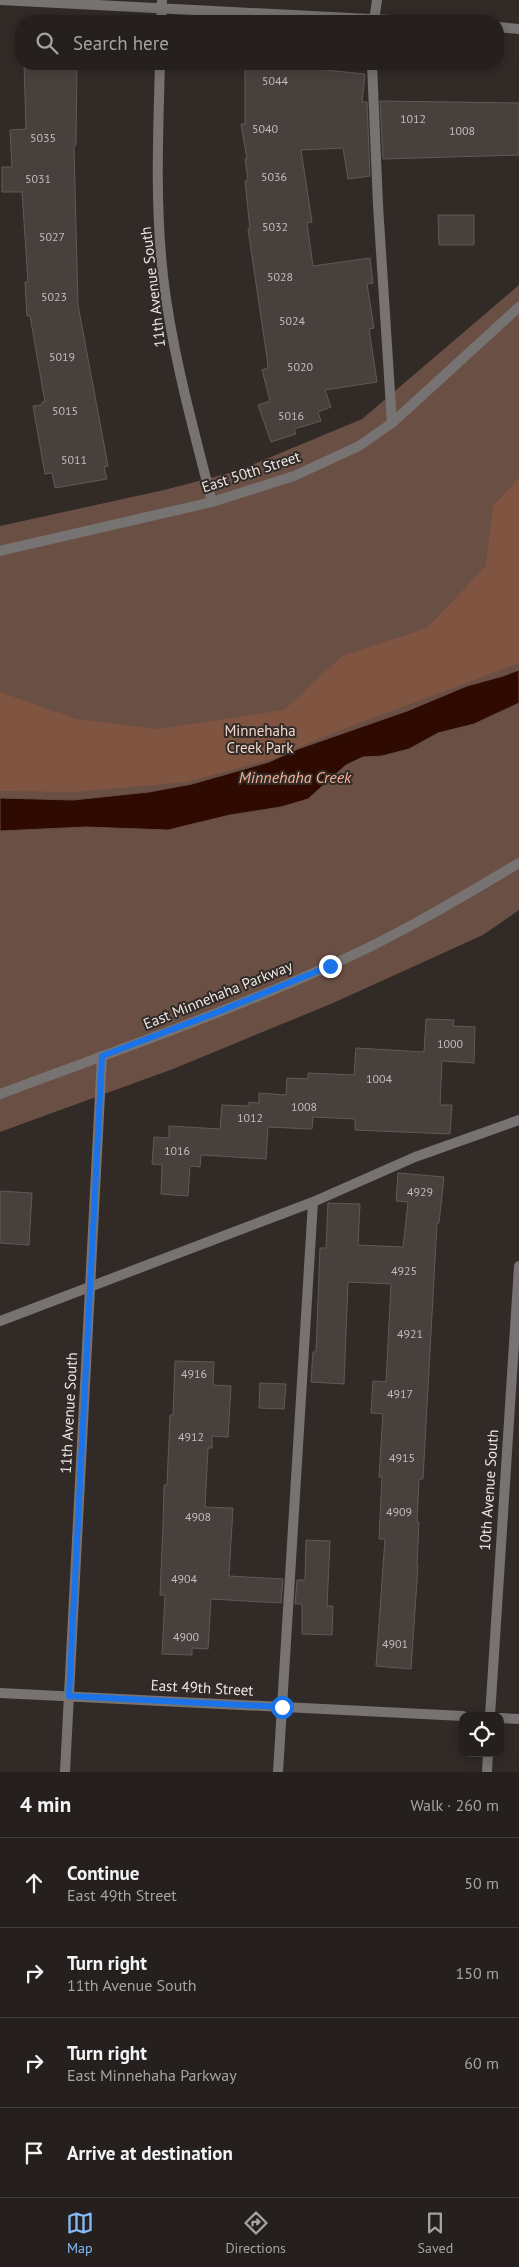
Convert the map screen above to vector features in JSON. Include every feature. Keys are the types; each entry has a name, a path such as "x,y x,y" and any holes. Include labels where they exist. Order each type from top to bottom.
{"street":[{"path":"0,0 162,4 308,15"},
{"path":"375,15 377,0"},
{"path":"504,28 519,29"},
{"name":"11th Avenue South","path":"160,70 156,168 163,276 180,382 212,502"},
{"path":"372,70 378,205 392,424"},
{"name":"East 50th Street","path":"0,551 212,502 294,476 358,446 392,424 519,307"},
{"name":"East Minnehaha Parkway","path":"0,1094 218,1012 330,966 437,913 519,863"},
{"name":"11th Avenue South","path":"65,1772 102,1056"},
{"path":"0,1321 313,1202 415,1157 519,1120"},
{"path":"278,1772 313,1202"},
{"name":"10th Avenue South","path":"490,1712 519,1266"},
{"name":"East 49th Street","path":"0,1693 459,1716"},
{"path":"504,1718 519,1719"},
{"path":"487,1772 488,1757"}],"green space":[{"name":"Minnehaha Creek Park","path":"519,285 519,910 483,935 333,1003 173,1069 0,1132 0,526 164,490 237,471 362,419"},
{"path":"519,478 519,663 328,735 272,759 187,782 74,792 0,791 0,692 76,719 158,729 284,710 342,656 427,628 486,566 493,506"}],"water":[{"name":"Minnehaha Creek","path":"519,670 519,703 474,724 438,733 409,749 382,756 363,757 346,765 308,799 281,807 230,815 168,830 86,827 0,831 0,798 73,800 149,792 192,784 269,762 298,749 407,711 467,686"}],"building":[{"path":"24,70 77,70 76,145 74,146 78,305 108,466 104,467 107,479 55,488 52,473 45,474 33,406 42,405 42,402 45,402 30,316 27,316 25,282 28,282 22,192 2,192 2,167 12,167 10,130 26,129"},
{"path":"245,70 325,70 365,74 362,102 367,102 370,176 348,179 343,148 301,150 312,222 307,223 313,266 370,258 373,283 367,284 374,328 369,329 377,382 325,390 331,407 318,412 321,421 294,429 296,434 271,442 258,405 270,401 262,370 268,368 248,229 250,229 245,181 248,180 245,159 247,159 241,124 245,124"},
{"path":"380,101 519,103 519,155 383,159"},
{"path":"438,215 474,215 474,245 439,245"},
{"path":"426,1019 454,1020 453,1026 475,1027 474,1063 442,1061 440,1105 452,1105 450,1134 355,1130 355,1119 313,1117 312,1129 268,1127 266,1159 201,1155 200,1167 190,1166 188,1196 161,1194 162,1165 152,1164 154,1137 169,1138 169,1126 220,1129 222,1105 249,1106 249,1102 259,1103 259,1093 286,1095 287,1078 308,1079 308,1073 354,1075 356,1048 424,1052"},
{"path":"398,1173 444,1177 439,1223 437,1223 423,1479 419,1479 417,1522 419,1522 418,1566 411,1669 376,1666 385,1539 379,1539 382,1477 379,1477 383,1414 371,1413 373,1381 386,1382 391,1284 348,1282 344,1384 311,1382 313,1352 316,1352 320,1248 326,1248 328,1203 360,1204 358,1245 403,1247 408,1202 396,1201"},
{"path":"0,1191 32,1193 29,1245 0,1243"},
{"path":"175,1361 214,1362 213,1385 231,1386 228,1437 212,1436 212,1448 208,1448 205,1507 233,1508 229,1576 283,1579 281,1603 211,1599 208,1649 192,1648 192,1655 162,1654 165,1595 160,1595 164,1485 167,1485 170,1415 173,1415"},
{"path":"260,1383 286,1384 284,1409 259,1408"},
{"path":"306,1540 330,1541 327,1606 333,1606 332,1635 302,1634 302,1604 295,1604 297,1580 305,1580"}],"route":[{"path":"282,1707 69,1696 102,1056 218,1012 330,966"}]}
